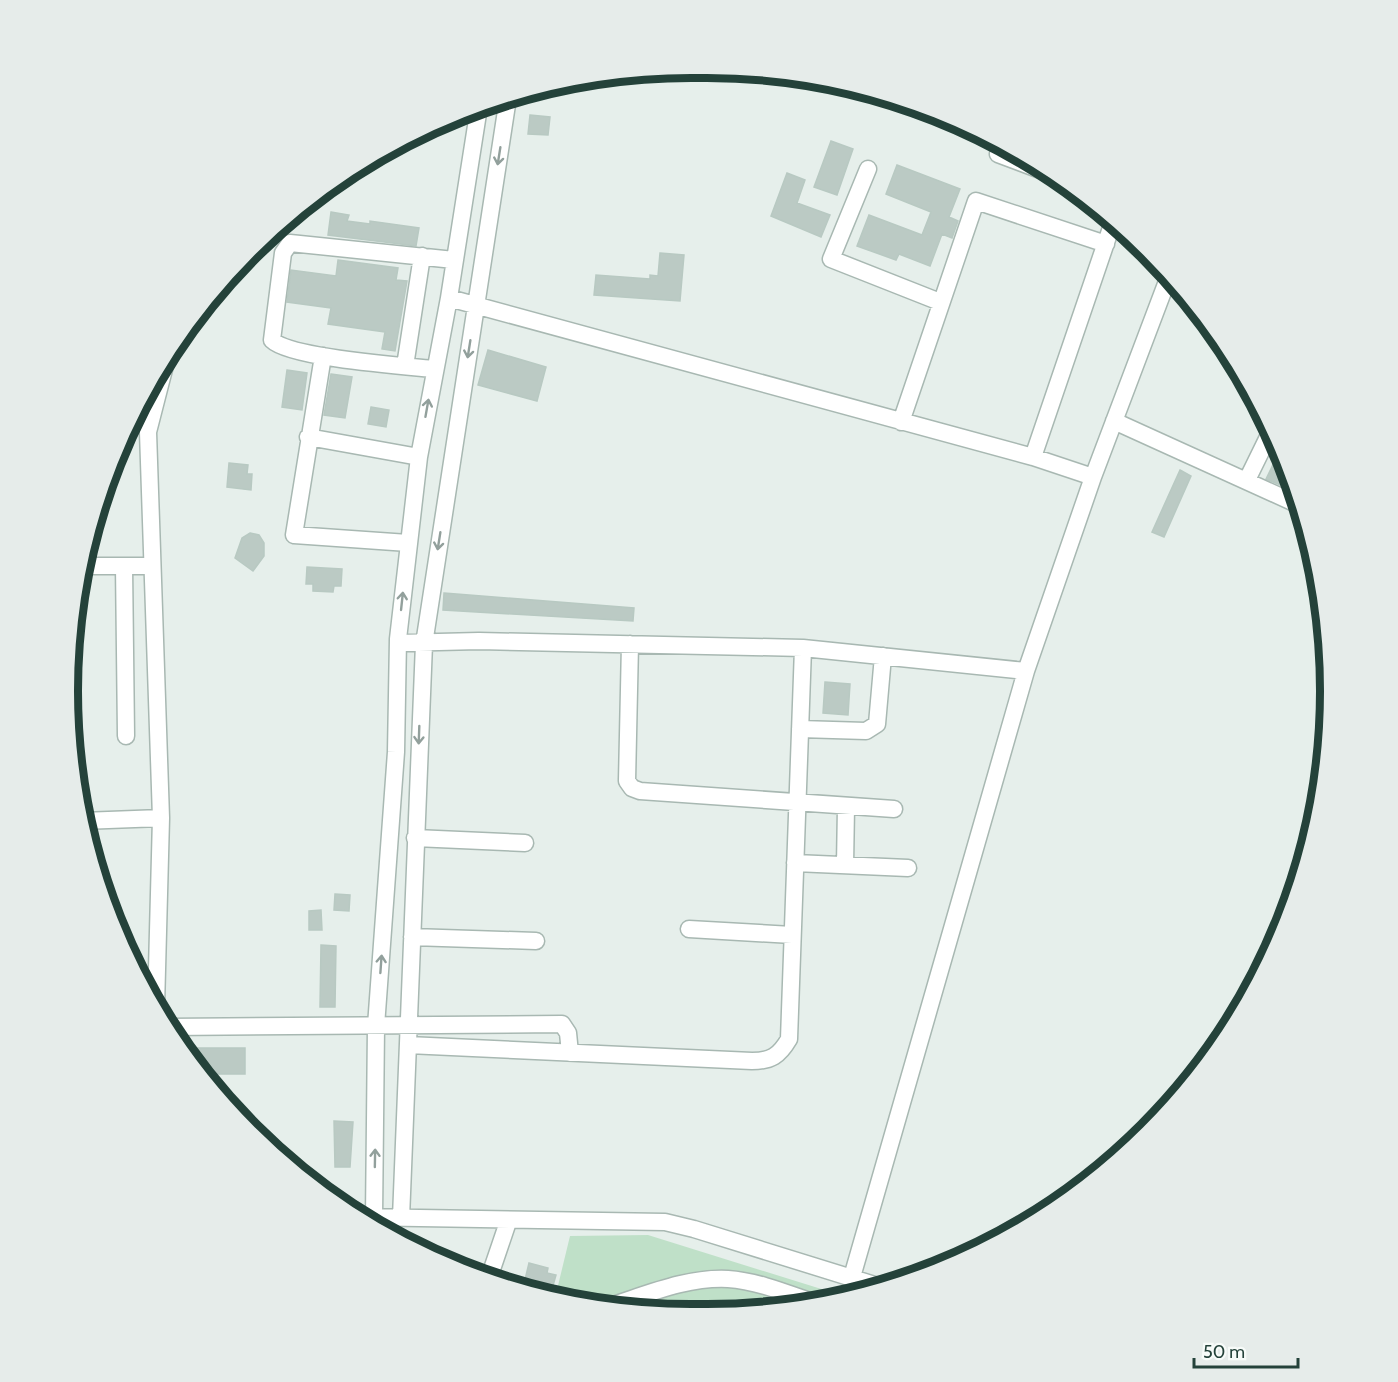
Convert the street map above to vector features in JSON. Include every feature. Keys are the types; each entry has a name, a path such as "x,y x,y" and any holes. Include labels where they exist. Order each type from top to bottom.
{"street":[{"path":"401,1218 424,644 507,107"},
{"path":"367,1212 376,1026 396,752 398,643 408,543 418,457 449,298 477,117"},
{"path":"999,152 998,154 1014,160"},
{"path":"868,169 831,259 940,302"},
{"path":"901,423 976,201 1106,244"},
{"path":"1033,457 1111,230"},
{"path":"434,369 323,356 279,346 272,340 283,253 290,243 454,260"},
{"path":"405,366 422,256"},
{"path":"852,1278 1026,671 1093,477 1166,285"},
{"path":"449,298 901,423 1033,457 1093,477"},
{"path":"323,356 308,437 294,535 408,543"},
{"path":"156,991 161,818 148,432 161,383"},
{"path":"1114,421 1289,500"},
{"path":"308,437 418,457"},
{"path":"1247,480 1267,442"},
{"path":"91,566 152,566"},
{"path":"124,566 126,736"},
{"path":"398,643 480,641 803,648 1026,671"},
{"path":"630,644 627,781 632,788 640,792 894,809"},
{"path":"408,1045 752,1061 780,1054 789,1039 803,648"},
{"path":"800,729 866,731 873,729 876,724 883,656"},
{"path":"845,865 846,807"},
{"path":"92,821 161,818"},
{"path":"415,838 525,843"},
{"path":"795,863 908,868"},
{"path":"689,929 792,935"},
{"path":"411,937 536,941"},
{"path":"178,1027 562,1024 568,1033 570,1053"},
{"path":"376,1217 508,1222 665,1222 867,1283"},
{"path":"492,1270 508,1222"},
{"path":"627,1301 676,1285 712,1280 752,1284 796,1297"}],"green space":[{"path":"648,1235 829,1291 807,1295 752,1279 624,1300 571,1292 557,1289 570,1236"},
{"path":"698,1286 742,1287 785,1299 707,1304 640,1302"}],"building":[{"path":"887,106 904,111 941,125 940,126"},
{"path":"530,115 550,117 548,135 528,134"},
{"path":"831,141 853,149 837,195 814,187"},
{"path":"897,165 960,189 949,217 958,221 952,238 942,234 930,266 899,254 896,260 857,246 869,215 922,235 931,212 886,194"},
{"path":"787,173 805,180 797,203 830,215 821,237 771,216"},
{"path":"331,212 349,215 347,221 370,224 370,221 419,228 416,246 328,235"},
{"path":"660,253 684,255 680,301 594,295 596,275 650,279 650,275 658,276"},
{"path":"338,260 398,268 396,280 407,281 395,351 382,349 385,332 328,324 331,308 287,302 291,270 336,276"},
{"path":"488,350 546,367 537,401 478,385"},
{"path":"287,370 307,373 302,410 282,407"},
{"path":"331,374 352,377 345,418 324,415"},
{"path":"371,407 389,410 386,427 368,424"},
{"path":"1275,461 1284,487 1266,479"},
{"path":"229,463 248,465 247,474 252,474 251,490 227,487"},
{"path":"1180,470 1191,476 1164,537 1152,532"},
{"path":"250,533 259,535 264,543 264,556 253,571 235,558 242,538"},
{"path":"307,567 342,569 341,586 334,586 333,592 313,591 313,584 306,584"},
{"path":"444,593 634,608 633,621 443,610"},
{"path":"825,682 850,684 848,715 823,713"},
{"path":"335,894 350,895 349,911 334,910"},
{"path":"321,910 322,930 309,930 309,911"},
{"path":"321,945 336,946 335,1007 320,1007"},
{"path":"195,1048 245,1048 245,1074 213,1074"},
{"path":"334,1121 353,1122 350,1167 335,1167"},
{"path":"529,1263 548,1268 547,1273 556,1275 552,1288 525,1281"}]}
